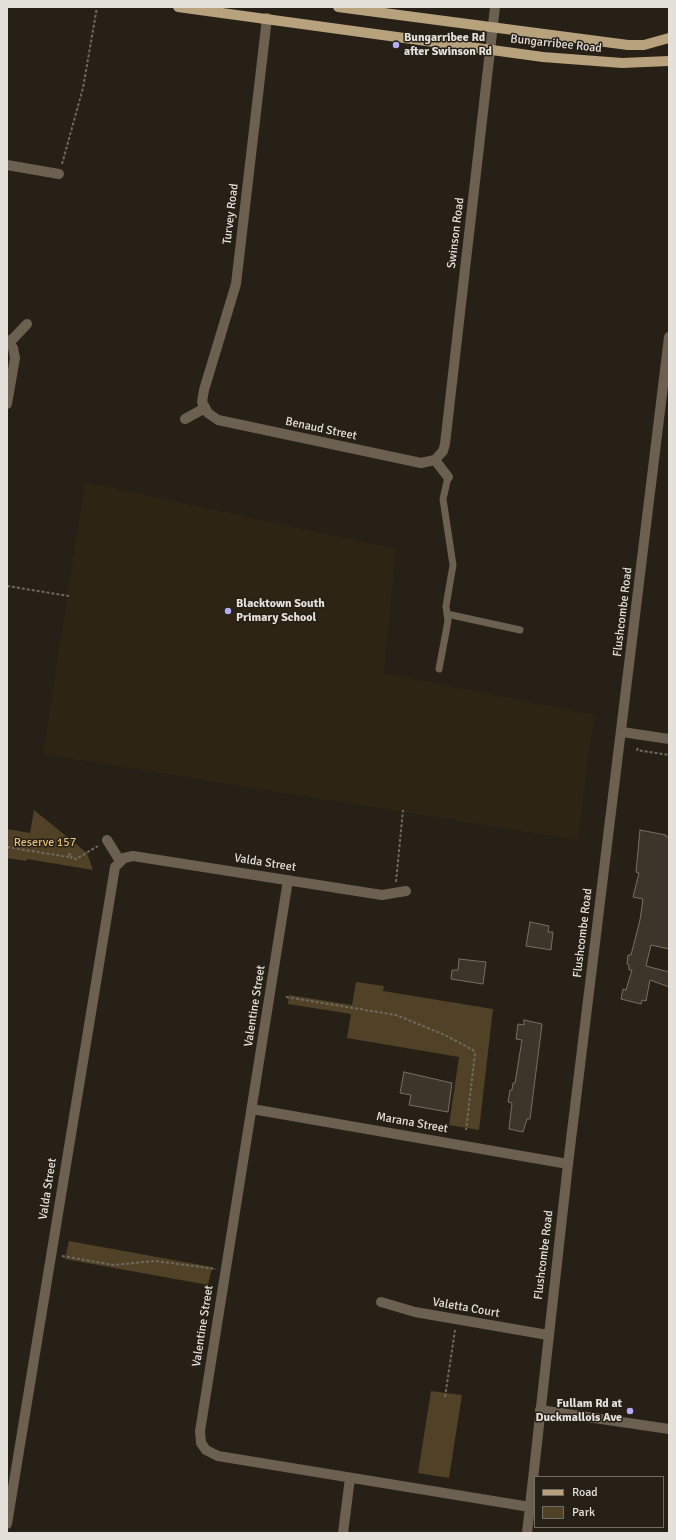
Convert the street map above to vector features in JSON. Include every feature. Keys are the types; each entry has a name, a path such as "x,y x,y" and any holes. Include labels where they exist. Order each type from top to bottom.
{"main road":[{"name":"Bungarribee Road","path":"178,7 592,62 622,63 669,61"},
{"name":"Bungarribee Road","path":"338,7 628,45 644,46 669,38"}],"street":[{"name":"Swinson Road","path":"435,460 443,451 445,444 495,7"},
{"name":"Turvey Road","path":"205,408 202,402 204,390 236,284 267,18"},
{"path":"7,165 59,174"},
{"path":"7,404 15,358 8,341 27,324"},
{"name":"Flushcombe Road","path":"527,1533 568,1164 622,732 669,337"},
{"path":"185,420 205,408"},
{"name":"Benaud Street","path":"205,408 211,417 218,420 414,462 422,463 435,460"},
{"path":"435,460 448,477"},
{"path":"622,732 669,739"},
{"path":"107,840 120,861"},
{"name":"Valda Street","path":"7,1524 114,867 120,861 133,856 382,895 401,892"},
{"name":"Valentine Street","path":"288,880 200,1431 203,1446 209,1452 218,1456 530,1507"},
{"name":"Marana Street","path":"252,1109 568,1164"},
{"name":"Valetta Court","path":"381,1302 403,1309 548,1335"},
{"path":"540,1410 669,1429"},
{"path":"343,1533 350,1478"}],"lane":[{"path":"439,669 448,621 446,606 453,565 443,499 448,477"},
{"path":"448,614 520,630"}],"path":[{"path":"59,174 83,88 96,7"},
{"path":"7,586 69,596"},
{"path":"637,749 669,755"},
{"path":"401,892 396,870 403,810"},
{"path":"7,847 68,858 68,854 72,855 71,858 76,859 107,840"},
{"path":"286,997 396,1015 445,1035 473,1050 474,1054 466,1130"},
{"path":"51,1254 114,1265 155,1261 225,1270"},
{"path":"444,1397 457,1319"}],"shaded area":[{"name":"Blacktown South Primary School","path":"85,482 396,549 384,673 594,715 578,840 43,754"}],"green space":[{"name":"Reserve 157","path":"34,810 87,853 93,870 27,859 26,861 7,858 7,829 30,833"},
{"path":"356,982 384,986 383,991 493,1009 479,1130 449,1125 459,1057 347,1038 351,1014 288,1004 289,995 352,1005"},
{"path":"69,1241 212,1267 208,1285 65,1259"},
{"path":"431,1391 462,1395 449,1478 418,1473"}],"building":[{"path":"640,830 666,835 665,836 669,837 669,949 651,945 646,966 669,972 669,987 650,980 646,1001 642,1000 641,1004 621,999 623,989 626,990 632,970 629,970 629,965 627,964 628,955 631,955 640,920 643,899 633,897 639,873 636,872"},
{"path":"530,922 549,926 548,932 553,932 551,950 526,946"},
{"path":"459,959 486,962 483,984 451,979 452,970 458,970"},
{"path":"524,1020 542,1024 530,1119 527,1119 523,1132 509,1129 512,1103 508,1102 510,1090 512,1090 513,1083 515,1083 522,1040 516,1039 518,1024 524,1025"},
{"path":"404,1072 452,1083 448,1112 409,1105 411,1095 400,1093"}],"place":[{"name":"Bungarribee Rd after Swinson Rd","path":"396,45"},
{"name":"Blacktown South Primary School","path":"228,611"},
{"name":"Fullam Rd at Duckmallois Ave","path":"630,1411"}]}
